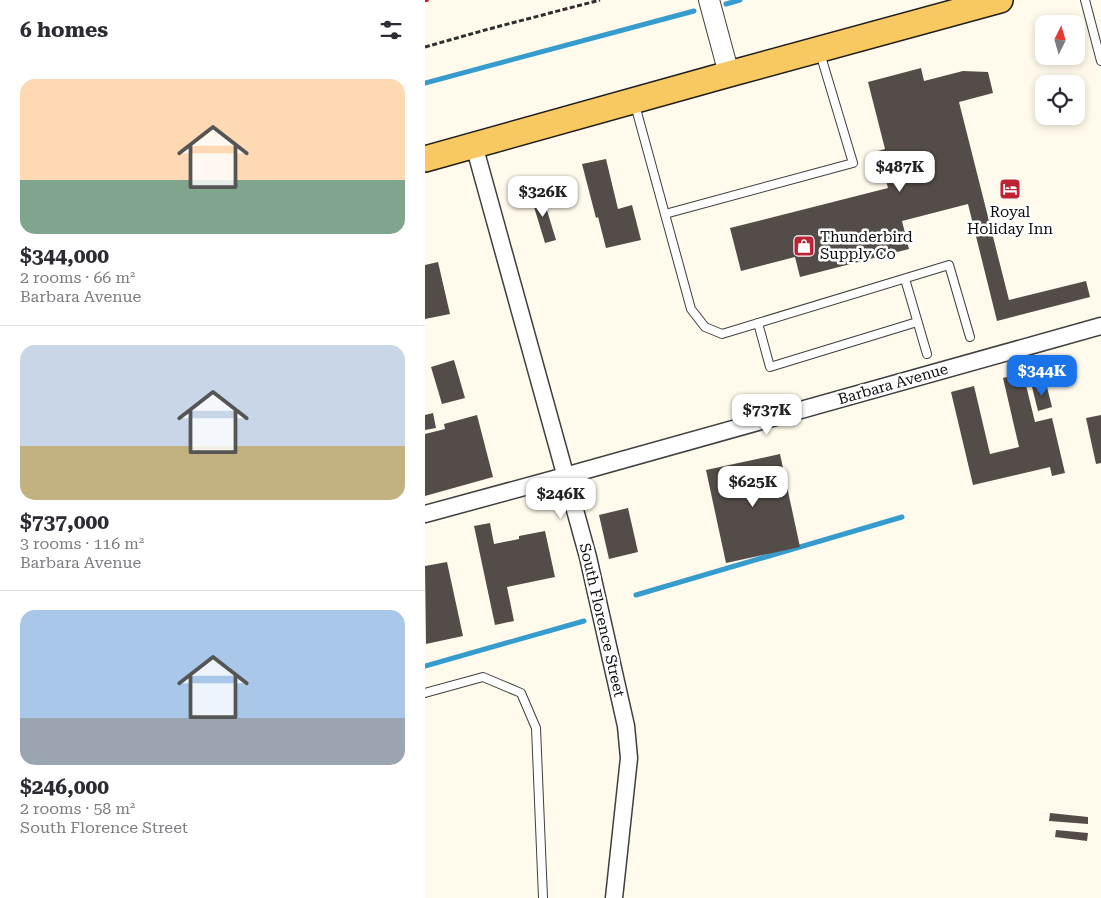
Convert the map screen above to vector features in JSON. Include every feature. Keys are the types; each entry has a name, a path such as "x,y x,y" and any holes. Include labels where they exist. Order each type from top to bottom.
{"main road":[{"path":"425,159 1000,0"}],"street":[{"path":"708,1 729,74"},
{"name":"South Florence Street","path":"474,145 588,557 626,726 629,758 614,898"},
{"name":"Barbara Avenue","path":"425,514 1101,326"}],"lane":[{"path":"1085,0 1101,61"},
{"path":"665,214 853,163 819,49"},
{"path":"634,101 691,309 705,327 722,334 949,265 970,337"},
{"path":"905,279 927,354"},
{"path":"758,323 770,367 917,322"},
{"path":"425,693 483,677 521,692 536,728 543,898"}],"path":[{"path":"425,47 600,0"}],"building":[{"path":"921,68 924,81 963,71 988,72 993,93 959,102 1009,300 1086,281 1090,297 997,321 968,204 902,221 909,249 800,277 795,257 741,271 730,228 888,188 878,151 885,149 868,82"},
{"path":"606,159 618,209 632,205 641,240 606,248 582,164"},
{"path":"542,194 556,240 545,243 531,197"},
{"path":"438,262 450,314 425,319 425,265"},
{"path":"454,360 465,398 442,404 431,367"},
{"path":"1023,373 1035,422 1052,418 1065,473 1052,476 1050,467 973,485 951,392 974,386 990,454 1019,447 1003,378"},
{"path":"1046,383 1052,407 1038,411 1032,387"},
{"path":"433,413 436,428 425,430 425,415"},
{"path":"477,415 493,477 425,496 425,434 445,429 444,424"},
{"path":"1101,415 1101,463 1096,464 1086,418"},
{"path":"780,454 800,547 726,563 706,470"},
{"path":"628,508 638,552 609,559 599,515"},
{"path":"490,523 494,544 519,539 519,536 545,531 555,577 507,587 514,621 495,625 474,526"},
{"path":"447,562 463,636 426,644 425,566"},
{"path":"1050,813 1088,817 1088,824 1049,821"},
{"path":"1056,830 1088,833 1087,841 1055,837"}],"waterway":[{"path":"726,4 740,0"},
{"path":"425,83 694,11"},
{"path":"636,595 902,517"},
{"path":"425,666 584,621"}],"place":[{"name":"Royal Holiday Inn","path":"1010,189"},
{"name":"Thunderbird Supply Co","path":"804,246"}]}
